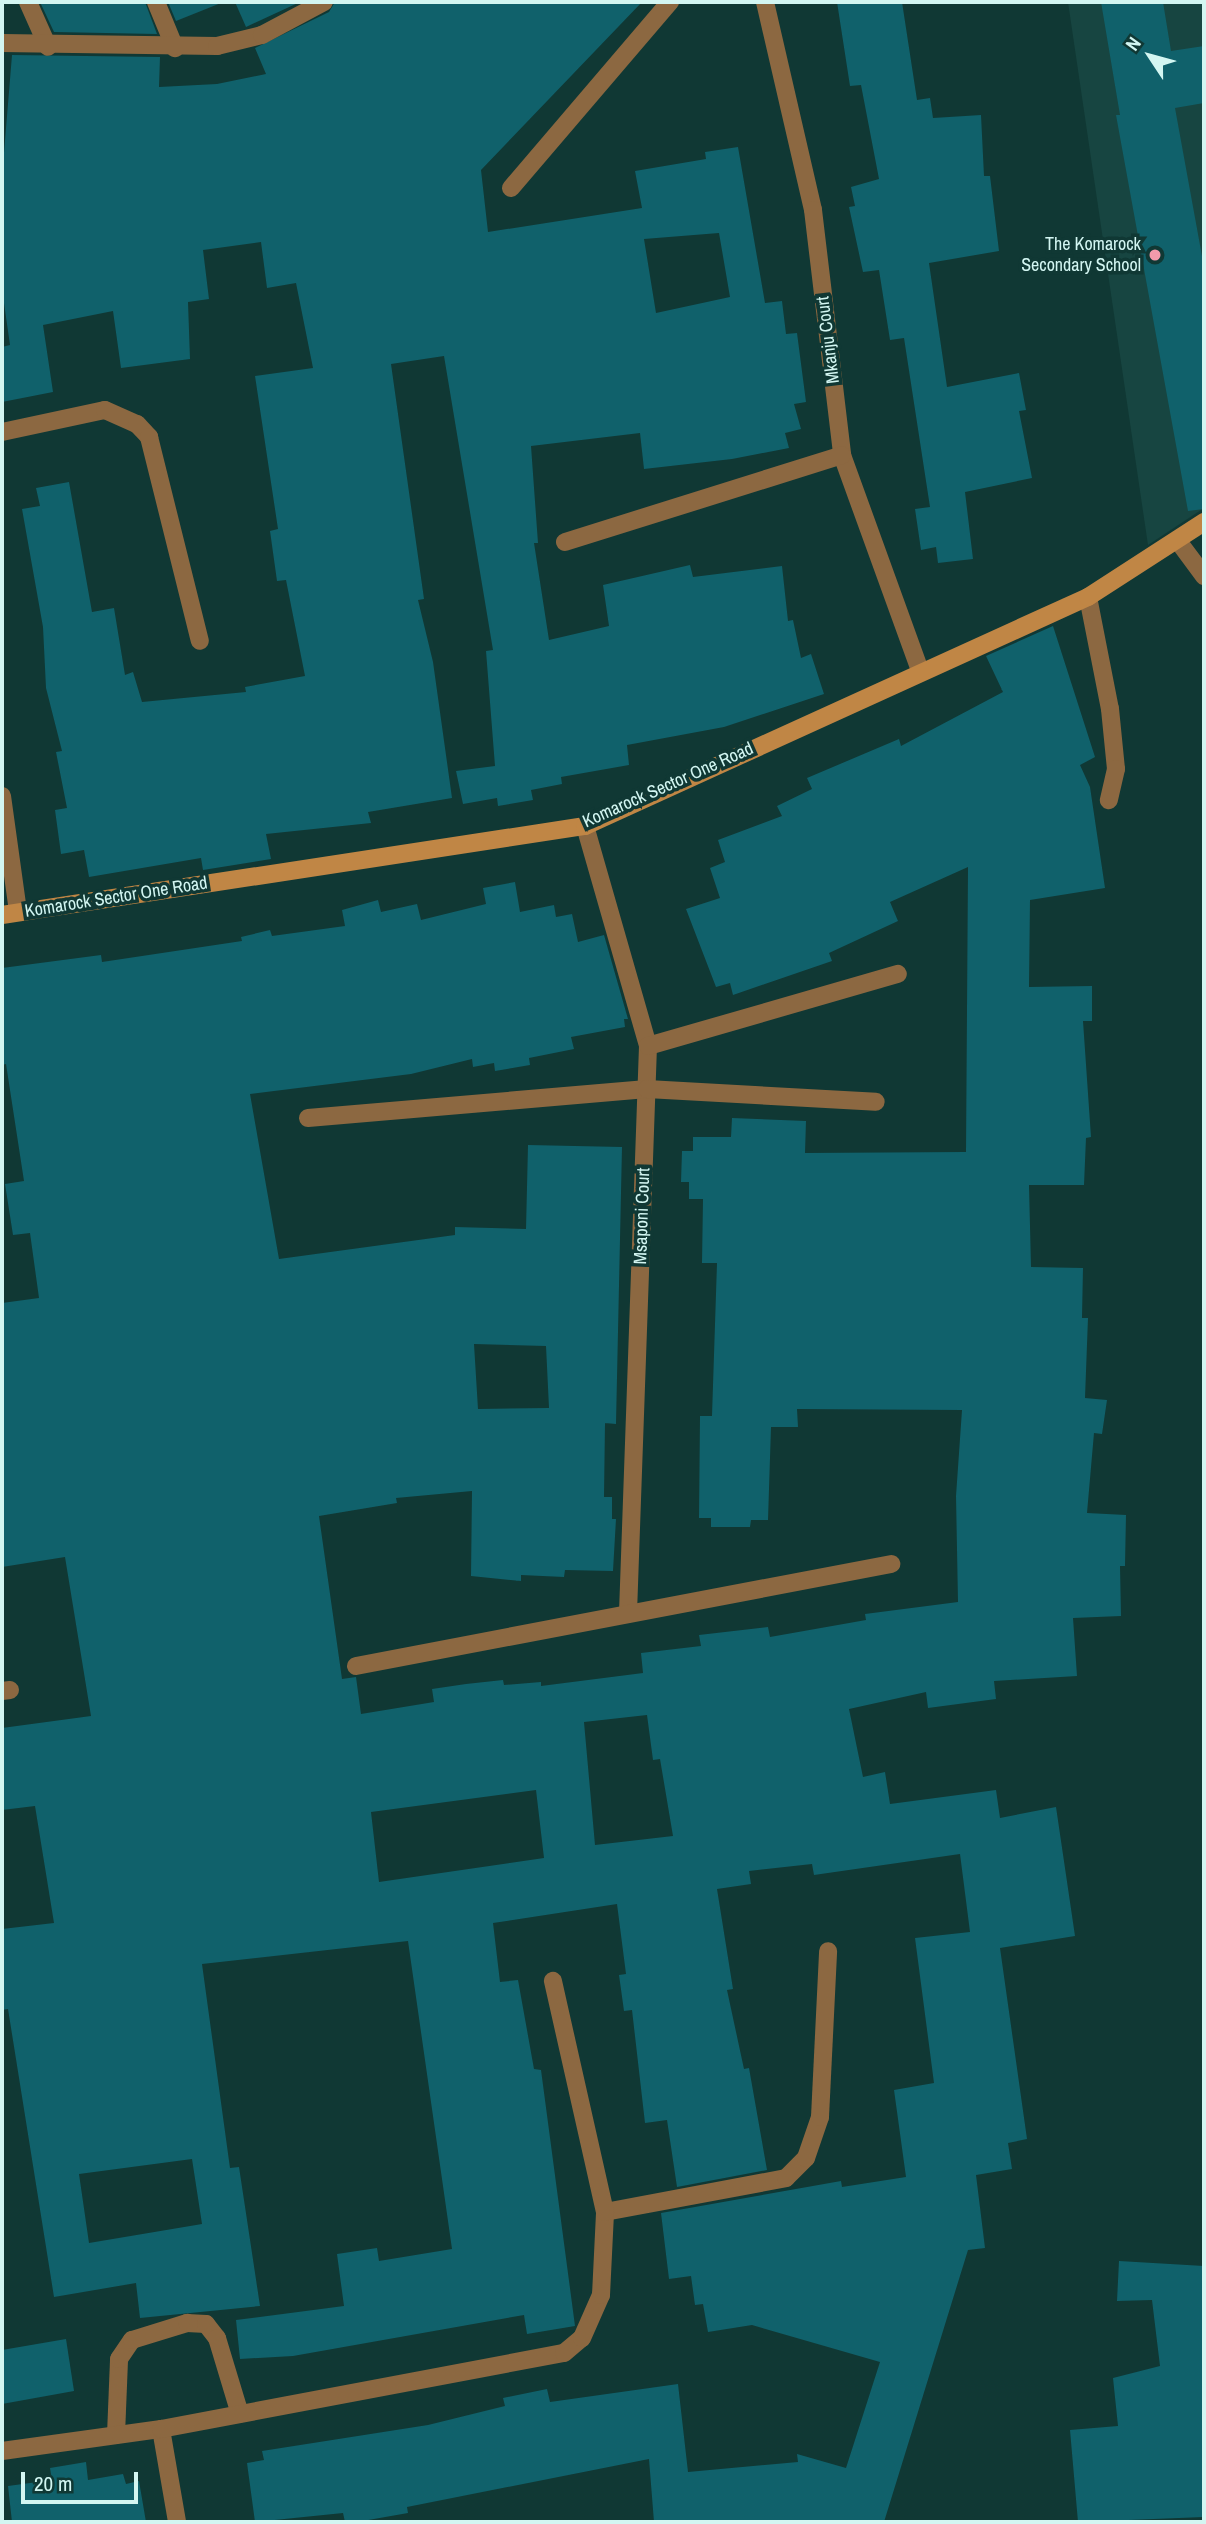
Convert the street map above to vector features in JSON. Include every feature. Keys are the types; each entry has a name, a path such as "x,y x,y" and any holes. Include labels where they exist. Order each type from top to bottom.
{"main road":[{"name":"Komarock Sector One Road","path":"10,914 585,826 920,671 1088,597 1204,522"}],"street":[{"path":"28,2 48,47"},
{"path":"156,2 175,48"},
{"path":"2,43 48,47 216,46 262,35 300,8 324,2"},
{"path":"511,188 670,2"},
{"name":"Mkanju Court","path":"765,2 813,210 842,455 920,671"},
{"path":"2,432 105,410 137,424 149,437 200,641"},
{"path":"565,542 842,455"},
{"path":"1178,541 1204,576"},
{"path":"1088,597 1110,709 1116,768 1109,800"},
{"path":"2,796 10,914"},
{"name":"Msaponi Court","path":"585,826 648,1046 628,1614"},
{"path":"648,1046 898,974"},
{"path":"308,1118 648,1089 876,1102"},
{"path":"356,1666 891,1564"},
{"path":"606,2212 786,2178 806,2158 820,2117 828,1951"},
{"path":"2,2451 161,2429 564,2354 582,2337 601,2295 606,2212 553,1981"},
{"path":"117,2435 119,2359 132,2340 187,2323 206,2324 217,2338 240,2414"},
{"path":"161,2429 177,2522"}],"shaded area":[{"name":"The Komarock Secondary School","path":"1068,2 1204,2 1204,508 1148,545"}],"building":[{"path":"40,2 145,2 157,34 54,32"},
{"path":"168,2 221,2 221,3 176,21"},
{"path":"235,2 300,2 246,27"},
{"path":"335,2 642,2 481,170 488,232 642,208 635,171 706,159 705,152 738,147 765,303 782,301 786,334 797,333 806,402 794,404 801,429 785,433 789,448 732,459 644,469 640,433 531,446 538,543 534,543 549,640 609,626 603,585 690,565 693,577 782,566 788,621 793,620 801,658 811,654 824,694 724,727 627,745 629,765 561,777 562,784 531,790 533,800 498,806 497,798 463,804 456,771 495,766 486,651 493,650 444,356 391,364 424,599 418,600 433,662 452,798 368,812 371,823 266,834 271,859 203,870 201,858 89,877 84,850 61,854 55,810 67,808 56,752 62,751 46,688 43,627 22,509 40,506 36,488 69,482 92,612 114,608 125,675 133,672 142,702 246,692 245,687 305,676 286,580 277,581 270,531 278,529 255,376 313,368 296,283 267,288 261,242 203,250 209,299 188,302 190,359 121,368 113,311 43,325 53,392 2,402 2,347 10,345 2,289 2,177 12,55 160,57 159,87 217,84 266,74 255,48 329,12","holes":["719,233 730,297 656,313 644,239"]},
{"path":"837,2 902,2 917,100 930,98 933,118 981,115 984,176 990,176 999,251 929,263 947,387 1019,373 1026,410 1019,411 1032,478 965,492 973,559 938,563 936,547 921,550 915,509 930,507 904,338 890,340 879,270 863,272 849,207 855,206 851,187 879,179 861,85 850,86"},
{"path":"1101,2 1163,2 1171,51 1204,46 1204,103 1175,108 1204,267 1204,509 1188,511 1116,115 1120,115"},
{"path":"1053,626 1095,757 1080,765 1090,787 1105,888 1030,900 1029,987 1092,986 1092,1021 1083,1021 1091,1137 1086,1138 1084,1185 1029,1185 1031,1267 1083,1268 1082,1318 1088,1318 1085,1398 1107,1400 1102,1434 1094,1433 1087,1513 1126,1515 1125,1566 1120,1566 1121,1616 1073,1618 1077,1676 994,1681 996,1699 928,1708 926,1692 849,1709 863,1777 885,1772 890,1804 996,1790 1000,1818 1056,1807 1075,1936 1000,1948 1027,2139 1008,2143 1012,2169 976,2175 985,2248 968,2250 884,2522 654,2522 649,2459 407,2507 408,2513 357,2522 345,2522 343,2513 255,2522 247,2463 264,2460 262,2451 428,2425 505,2406 503,2398 547,2389 550,2402 678,2384 688,2472 798,2462 797,2454 846,2468 880,2362 752,2325 708,2332 703,2304 695,2305 691,2276 669,2279 661,2213 841,2181 842,2187 906,2177 894,2090 934,2083 915,1938 970,1932 960,1854 814,1875 812,1864 749,1871 751,1884 717,1889 733,1989 727,1990 744,2069 749,2068 767,2170 677,2187 667,2120 645,2123 632,2010 624,2011 619,1975 626,1974 617,1904 493,1923 500,1982 518,1980 534,2069 541,2070 575,2326 527,2334 524,2315 293,2356 240,2359 236,2320 344,2306 337,2254 377,2248 379,2261 452,2249 408,1941 202,1964 230,2168 239,2167 260,2306 140,2318 136,2283 54,2297 8,2009 2,2010 2,1929 54,1923 35,1806 2,1810 2,1728 91,1716 65,1557 2,1567 2,1303 39,1298 30,1233 13,1235 5,1184 24,1181 6,1064 2,1065 2,968 101,955 102,962 242,941 241,937 270,930 272,936 345,926 342,910 378,900 381,912 417,904 421,920 486,904 483,888 515,882 520,912 554,905 556,917 572,914 578,942 604,935 628,1019 624,1019 625,1027 571,1037 574,1049 529,1058 530,1065 495,1071 494,1063 473,1067 472,1059 411,1074 250,1094 279,1259 455,1235 455,1227 526,1229 528,1145 622,1147 616,1424 605,1423 604,1497 612,1497 612,1519 616,1519 613,1571 565,1570 564,1577 521,1575 521,1581 471,1576 472,1491 396,1498 397,1503 319,1516 342,1679 356,1677 361,1714 434,1702 432,1689 466,1684 503,1680 504,1685 541,1682 541,1686 643,1673 641,1653 701,1646 699,1635 768,1627 770,1637 866,1620 865,1614 958,1602 956,1496 962,1410 797,1409 798,1427 771,1427 768,1520 751,1520 750,1527 711,1527 711,1518 699,1518 700,1416 712,1416 717,1263 702,1263 703,1199 689,1199 689,1182 681,1182 682,1151 693,1151 693,1137 731,1137 732,1118 806,1121 805,1153 966,1152 968,867 890,902 898,921 829,953 832,961 733,995 730,983 716,987 686,909 720,898 710,868 725,862 718,840 782,816 777,806 812,789 807,778 899,739 901,746 1003,692 986,656","holes":["474,1344 546,1346 549,1408 478,1409","647,1715 653,1760 660,1759 673,1836 595,1845 584,1722","536,1790 544,1858 379,1882 371,1812","192,2159 202,2224 89,2243 79,2174"]},
{"path":"1119,2261 1204,2266 1204,2517 1078,2522 1070,2430 1118,2426 1113,2378 1160,2366 1152,2300 1117,2301"},
{"path":"66,2339 74,2391 2,2404 2,2350"},
{"path":"86,2462 88,2480 123,2474 126,2484 139,2481 146,2522 12,2522 8,2486 52,2480 50,2468"}],"place":[{"name":"The Komarock Secondary School","path":"1155,255"}]}
